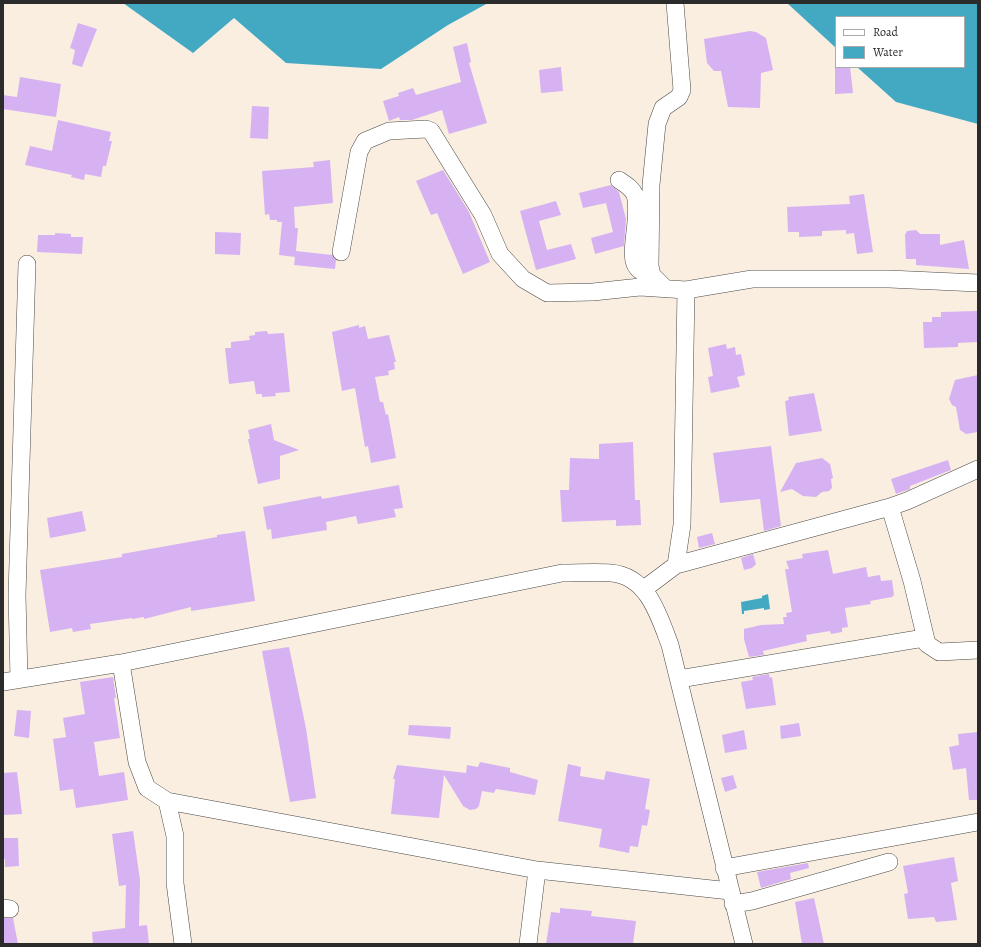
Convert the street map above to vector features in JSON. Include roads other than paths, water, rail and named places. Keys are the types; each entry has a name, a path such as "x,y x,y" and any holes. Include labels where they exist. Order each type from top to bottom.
{"street":[{"path":"665,288 652,275 650,266 651,185 657,124 664,108 679,97 682,90 675,3"},
{"path":"340,252 359,152 365,141 389,131 426,129 432,132 483,215 500,254 523,279 547,293 593,292 640,287 686,290 752,279 889,279 978,283"},
{"path":"619,180 631,189 635,195 637,230 633,255 635,264 639,270 648,275 652,275"},
{"path":"27,264 17,595 11,681 121,663 562,573 612,573 629,578 644,589 658,611 679,679 724,868 744,944"},
{"path":"676,565 682,525 686,290"},
{"path":"644,589 676,565 890,507 907,501 978,469"},
{"path":"890,507 912,581 924,638 932,649 939,652 978,650"},
{"path":"679,679 924,638"},
{"path":"121,663 137,762 147,788 167,801 537,870 752,901 889,862"},
{"path":"167,801 175,836 175,883 182,944"},
{"path":"724,868 978,822"},
{"path":"528,944 537,870"}],"water":[{"path":"123,3 488,3 448,25 381,69 286,63 234,18 193,53"},
{"path":"787,3 978,3 978,124 896,102 858,68 965,68 965,16 835,16 835,47"},
{"path":"768,594 770,609 764,610 764,608 744,611 744,614 742,614 741,602 762,598 762,596"}]}
